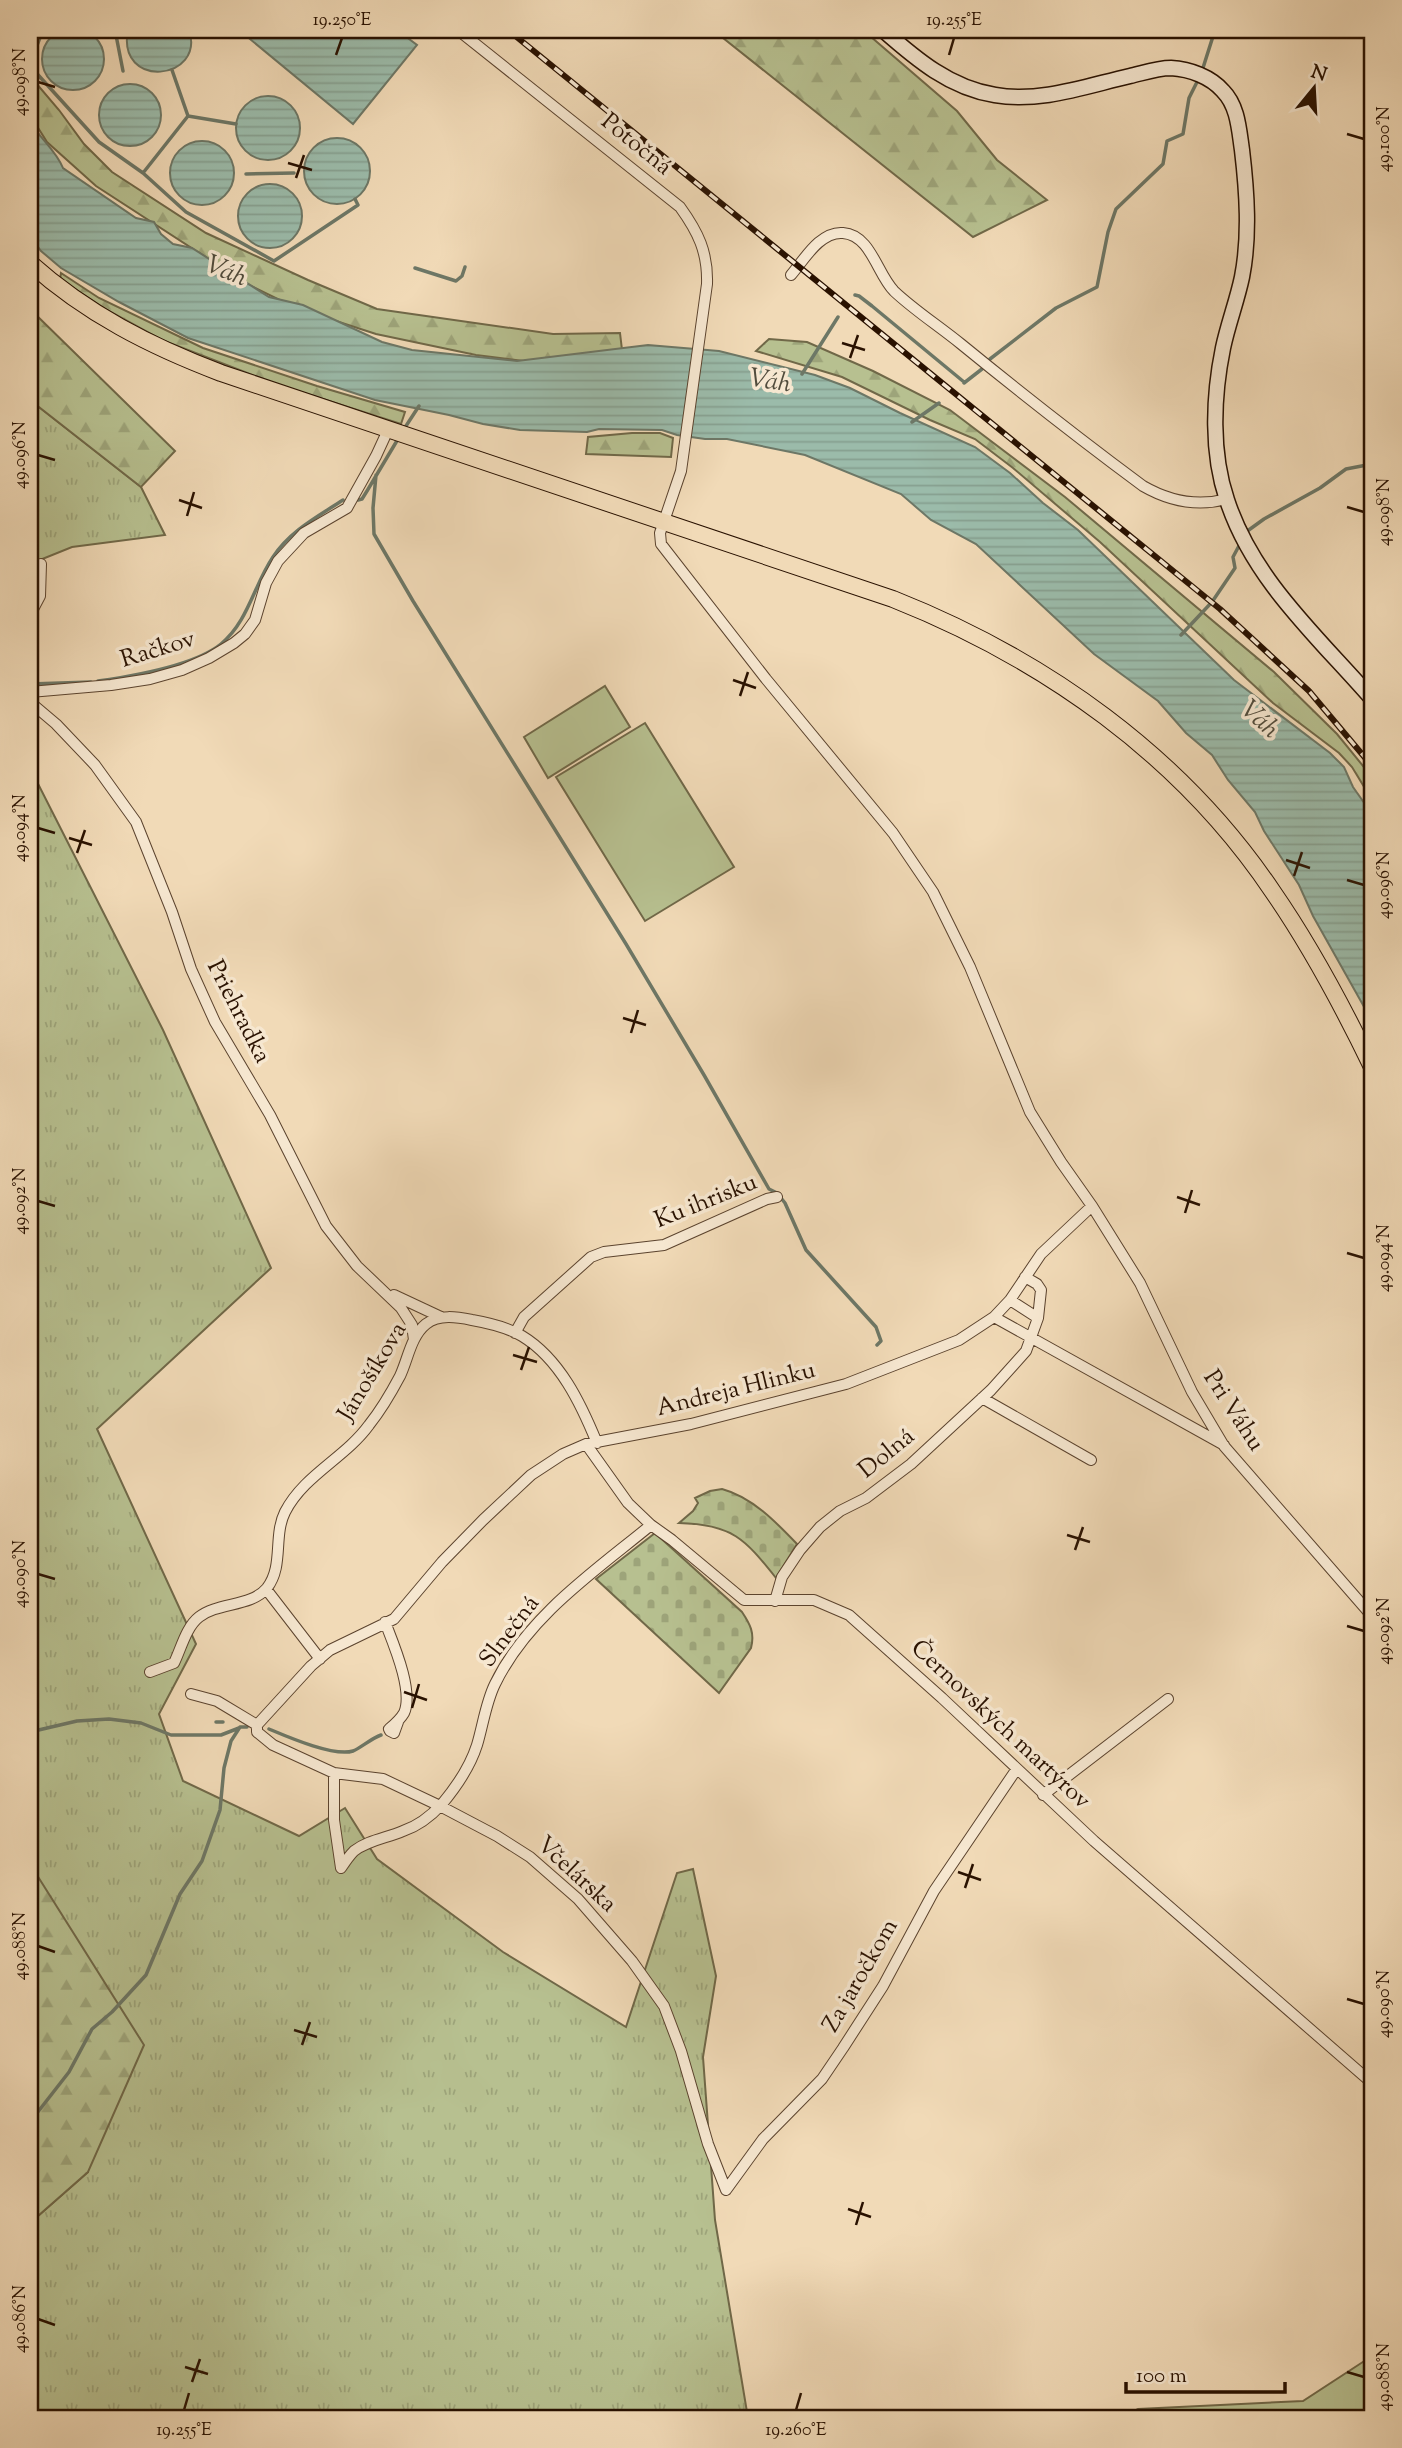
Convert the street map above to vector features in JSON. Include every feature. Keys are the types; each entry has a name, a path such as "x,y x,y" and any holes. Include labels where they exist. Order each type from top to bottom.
{"main road":[{"path":"30,263 90,310 151,345 221,373 855,585 960,627 1049,678 1119,727 1179,778 1199,800 1272,890 1309,949 1372,1067"}],"street":[{"name":"Potočná","path":"458,30 680,207 695,228 706,258 701,338 681,471 663,522"},
{"path":"883,30 914,58 936,73 957,84 992,95 1027,98 1049,95 1172,68 1201,75 1224,92 1235,112 1239,129 1247,233 1242,278 1223,348 1217,389 1217,451 1227,499 1243,538 1277,593 1372,699"},
{"path":"791,275 821,240 831,234 853,235 867,248 894,291 1143,486 1184,502 1206,503 1227,499"},
{"name":"Račkov","path":"30,692 149,679 182,670 234,643 255,620 266,583 278,561 304,533 346,508 376,456 397,433"},
{"name":"Pri Váhu","path":"663,522 660,533 665,551 893,833 933,892 971,967 1030,1112 1060,1163 1092,1206 1140,1283 1192,1392 1224,1446 1372,1616"},
{"path":"30,615 40,596 41,564"},
{"name":"Priehradka","path":"30,702 56,724 95,765 136,822 191,969 215,1022 270,1115 326,1226 357,1266 401,1308 412,1325 414,1340"},
{"name":"Ku ihrisku","path":"515,1333 524,1317 591,1257 604,1252 664,1245 766,1199 777,1197"},
{"name":"Andreja Hlinku","path":"390,1620 442,1562 531,1475 563,1454 586,1444 691,1424 846,1384 946,1346 972,1333 994,1317 1010,1300 1041,1254 1092,1206"},
{"path":"1025,1277 1037,1284 1041,1290 1038,1318 1032,1339"},
{"path":"381,1287 407,1303 440,1317"},
{"path":"1010,1300 1038,1318"},
{"name":"Jánošíkova","path":"266,1589 277,1565 284,1515 299,1491 351,1448 369,1425 401,1373 414,1340 425,1324 440,1317 494,1324 522,1336 563,1376 586,1415 597,1443"},
{"path":"994,1317 1224,1446"},
{"name":"Dolná","path":"775,1601 782,1577 820,1527 839,1511 866,1498 911,1464 982,1398 1026,1351 1032,1339"},
{"path":"982,1398 1091,1460"},
{"name":"Černovských martýrov","path":"586,1444 628,1503 651,1525 672,1539 744,1600 814,1600 849,1615 1147,1888 1372,2083"},
{"name":"Slnečná","path":"334,1773 334,1820 341,1868 353,1852 367,1843 421,1823 440,1806 465,1774 477,1746 495,1685 510,1657 531,1630 562,1599 651,1525"},
{"path":"150,1672 174,1663 189,1629 198,1617 217,1608 253,1598 266,1589 320,1659"},
{"path":"257,1728 330,1650 390,1620 406,1697 405,1710 398,1722"},
{"name":"Včelárska","path":"191,1694 218,1701 257,1728 273,1745 334,1773 383,1779 497,1836 530,1857 578,1899 632,1961 664,2006 681,2051 708,2144 726,2190"},
{"path":"1044,1795 1168,1699"},
{"name":"Za jaročkom","path":"726,2190 764,2138 805,2098 836,2058 883,1986 934,1891 1016,1770"}],"green space":[{"path":"713,30 863,30 957,111 997,160 1047,200 973,237"},
{"path":"30,76 84,144 112,172 206,233 377,309 553,334 620,333 622,350 539,363 476,355 376,334 296,308 247,284 96,186 47,142 30,115"},
{"path":"61,273 99,298 203,348 405,412 401,424 276,384 162,340 107,310 60,279"},
{"path":"30,309 175,451 141,487 30,400"},
{"path":"769,339 807,342 873,371 950,410 1065,497 1274,672 1337,734 1372,777 1372,800 1352,767 1339,753 1273,703 1100,542 1013,468 975,439 842,377 756,351"},
{"path":"30,400 141,487 165,535 72,547 30,564"},
{"path":"660,433 673,438 671,457 586,454 588,437"},
{"path":"605,686 630,727 548,778 524,737"},
{"path":"645,723 734,867 645,921 556,777"},
{"path":"30,768 163,1030 271,1268 97,1429 196,1644 159,1714 183,1781 299,1836 345,1808 377,1859 503,1952 626,2027 677,1873 693,1869 716,1976 703,2057 715,2220 748,2418 30,2418 30,2223 88,2172 34,1870 30,1864 30,801 38,800"},
{"path":"722,1489 753,1504 797,1544 776,1578 736,1536 712,1527 679,1523 693,1511 698,1503 695,1498"},
{"path":"655,1533 742,1612 749,1625 752,1633 751,1648 719,1693 596,1579"},
{"path":"30,1864 144,2045 88,2172 30,2223"},
{"path":"1372,2356 1372,2418 1120,2418 1138,2409 1303,2401"}],"water":[{"path":"67,28 79,28 95,37 102,47 102,71 95,81 79,90 67,90 56,85 47,76 42,65 42,53 47,42 56,33"},
{"path":"128,30 189,30 191,47 185,60 174,68 160,72 147,70 135,62 128,49"},
{"path":"239,30 397,30 417,45 353,124"},
{"path":"124,84 136,84 152,93 159,103 159,127 152,137 136,146 124,146 113,141 104,132 99,121 99,109 104,98 113,89"},
{"path":"262,96 274,96 291,105 298,116 298,140 291,151 274,160 262,160 250,155 241,146 236,134 236,122 241,110 250,101"},
{"name":"Váh","path":"30,121 63,168 136,218 154,222 161,234 173,244 192,248 269,297 303,305 382,342 412,350 517,361 648,345 719,351 815,375 850,388 975,447 1078,530 1234,680 1330,753 1344,767 1353,787 1372,814 1372,1021 1313,916 1299,885 1264,831 1255,812 1228,780 1212,755 1186,733 1158,701 1094,654 976,544 931,520 901,494 805,455 727,439 677,435 662,430 520,430 483,424 375,400 188,338 61,268 41,251 30,236"},
{"path":"331,138 343,138 355,143 365,153 370,171 368,184 355,199 343,204 331,204 319,199 309,189 304,177 304,165 309,153 319,143"},
{"path":"196,141 208,141 225,150 232,161 232,185 225,196 208,205 196,205 184,200 175,191 170,179 170,167 175,155 184,146"},
{"path":"264,184 276,184 293,193 300,204 300,228 293,239 276,248 264,248 252,243 243,234 238,222 238,210 243,198 252,189"}],"waterway":[{"path":"30,63 43,30"},
{"path":"115,30 123,71"},
{"path":"1202,71 1215,30"},
{"path":"30,66 99,142 143,173 188,116 172,70"},
{"path":"990,359 1056,308 1097,287 1108,232 1116,209 1163,164 1167,141 1183,134 1189,98 1199,78"},
{"path":"188,116 236,124"},
{"path":"143,173 186,212 274,261 358,205 355,199"},
{"path":"246,174 294,173"},
{"path":"415,268 456,281 462,276 465,267"},
{"path":"855,295 964,382"},
{"name":"Váh","path":"802,374 838,317"},
{"path":"964,383 982,369"},
{"path":"912,422 939,403"},
{"path":"404,429 419,406"},
{"path":"358,500 362,499 398,439"},
{"path":"1246,532 1320,488 1346,469 1372,464"},
{"path":"376,475 374,534 626,944 769,1189 777,1193 785,1203 806,1250 876,1327 881,1341 877,1345"},
{"path":"98,681 179,664 221,644 238,625 266,568 280,548 305,525 343,500"},
{"path":"1181,635 1212,602 1235,568 1233,557 1241,542"},
{"path":"30,684 91,682"},
{"path":"30,1732 77,1721 109,1719 141,1723 171,1735 221,1735 239,1728"},
{"path":"216,1722 223,1722"},
{"path":"30,2122 69,2072 92,2029 112,2012 146,1975 180,1894 202,1861 220,1810 224,1768 231,1741 240,1727 247,1727"},
{"path":"269,1729 311,1745 345,1752 356,1750 381,1735"}],"railway":[{"path":"508,30 1220,609 1309,691 1372,766"}]}
